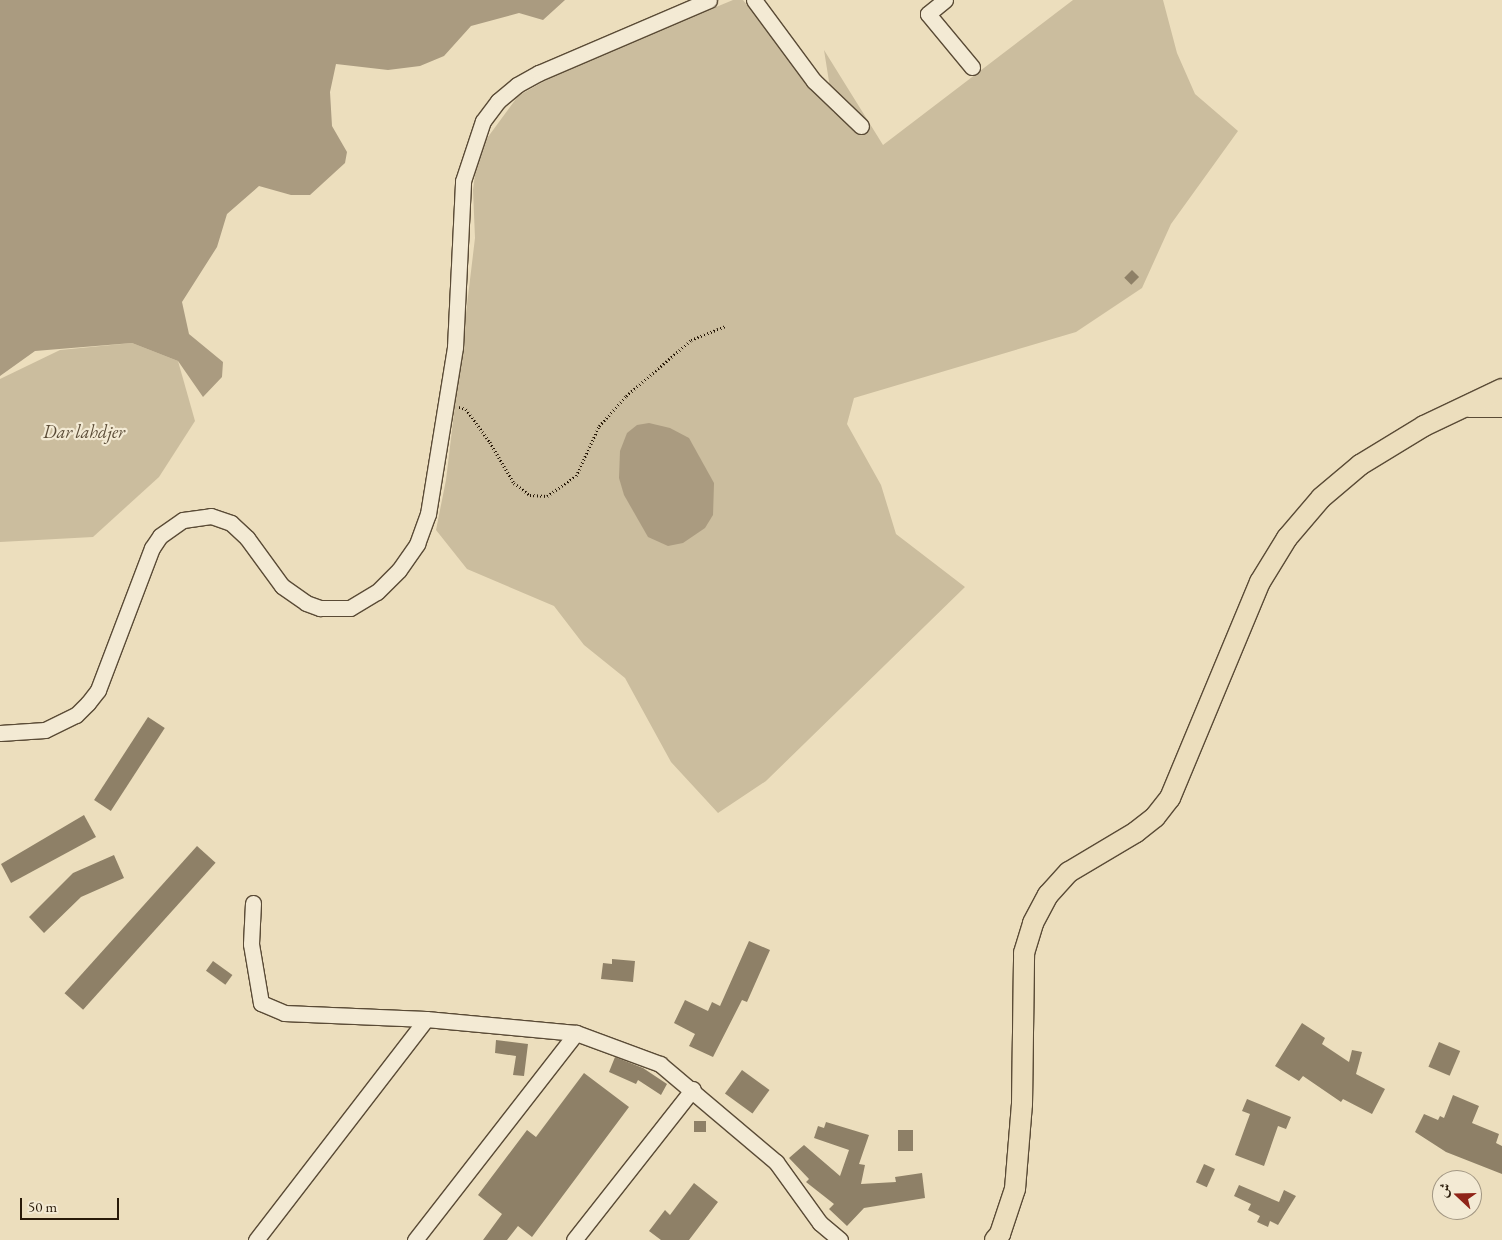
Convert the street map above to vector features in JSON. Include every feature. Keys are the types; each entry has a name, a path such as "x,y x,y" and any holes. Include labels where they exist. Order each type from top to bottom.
{"main road":[{"path":"995,1240 1000,1234 1015,1189 1022,1104 1024,953 1032,923 1048,895 1069,872 1136,832 1155,817 1170,798 1260,582 1287,538 1315,505 1360,465 1424,426 1502,389"},
{"path":"1464,408 1502,407"}],"street":[{"path":"0,733 45,730 68,720 88,704 98,690 152,548 160,536 183,520 211,516 231,523 247,538 282,586 306,603 320,608 350,608 377,592 399,570 417,544 428,514 455,347 463,181 483,121 498,101 517,85 539,73 709,0"},
{"path":"754,0 814,81 861,126"},
{"path":"945,0 928,14 972,67"},
{"path":"254,903 251,944 261,1003 284,1013 426,1020 576,1033 660,1064 693,1089 776,1162 820,1223 840,1240"},
{"path":"256,1240 426,1020"},
{"path":"415,1240 576,1033"},
{"path":"574,1240 693,1089"}],"path":[{"path":"446,402 466,409 514,483 530,495 547,496 576,476 599,426 626,396 691,340 725,326"}],"green space":[{"path":"733,0 743,0 834,113 824,50 883,145 1073,0 1163,0 1177,53 1195,94 1238,131 1171,224 1142,288 1076,332 854,398 847,424 881,485 896,534 965,587 766,781 718,813 671,762 625,678 584,645 554,606 467,569 436,530 446,480 475,238 473,190 476,167 485,141 518,96 564,70"},
{"name":"Dar lahdjer","path":"132,343 178,361 195,421 159,477 93,537 0,542 0,379 60,350"}],"shaded area":[{"path":"0,0 565,0 543,20 519,13 471,26 444,56 420,66 388,70 336,64 330,92 332,126 347,152 345,163 310,195 291,195 259,186 227,214 217,247 182,302 189,334 223,362 222,377 203,397 178,361 132,343 35,351 0,376"},
{"path":"649,423 670,428 689,438 714,483 713,515 705,528 683,543 668,546 648,537 624,495 619,478 620,451 627,433 637,425"}],"building":[{"path":"1132,270 1139,277 1131,285 1124,278"},
{"path":"148,717 165,728 111,811 94,800"},
{"path":"84,815 96,837 11,883 1,864"},
{"path":"197,846 216,863 83,1010 65,993"},
{"path":"114,855 124,878 81,897 44,933 29,917 73,873"},
{"path":"749,941 770,950 747,1002 742,1000 713,1057 689,1046 695,1034 674,1023 685,1000 708,1011 712,1002 720,1006"},
{"path":"612,959 635,961 633,982 601,979 603,963 612,964"},
{"path":"213,961 232,975 225,985 206,971"},
{"path":"1302,1023 1325,1038 1322,1044 1349,1062 1352,1050 1362,1052 1356,1074 1385,1089 1372,1114 1343,1099 1341,1102 1303,1076 1299,1081 1275,1066"},
{"path":"496,1040 528,1044 524,1076 513,1075 516,1056 495,1053"},
{"path":"1439,1042 1460,1051 1450,1076 1428,1067"},
{"path":"615,1057 643,1068 667,1084 661,1095 638,1080 636,1084 609,1072"},
{"path":"742,1070 770,1090 752,1113 725,1093"},
{"path":"584,1073 629,1107 532,1237 518,1226 507,1240 483,1240 502,1214 478,1195 527,1130 536,1137"},
{"path":"1453,1095 1479,1106 1472,1123 1499,1134 1496,1143 1502,1146 1502,1174 1446,1152 1415,1132 1424,1114 1438,1120 1440,1116 1444,1118"},
{"path":"1247,1099 1291,1117 1286,1129 1278,1126 1264,1166 1235,1155 1250,1114 1242,1111"},
{"path":"694,1121 706,1121 706,1132 694,1132"},
{"path":"826,1122 869,1135 859,1164 865,1165 861,1184 896,1182 895,1177 922,1173 925,1198 864,1208 847,1226 829,1209 834,1204 806,1182 809,1179 789,1158 804,1145 840,1176 849,1150 814,1138 818,1126 824,1128"},
{"path":"898,1130 913,1130 913,1151 898,1151"},
{"path":"1204,1164 1215,1169 1207,1187 1196,1182"},
{"path":"694,1183 718,1202 689,1240 661,1240 649,1231 665,1210 670,1215"},
{"path":"1239,1185 1279,1202 1284,1190 1296,1196 1278,1225 1270,1221 1268,1227 1257,1222 1260,1216 1248,1210 1251,1204 1234,1196"}]}
